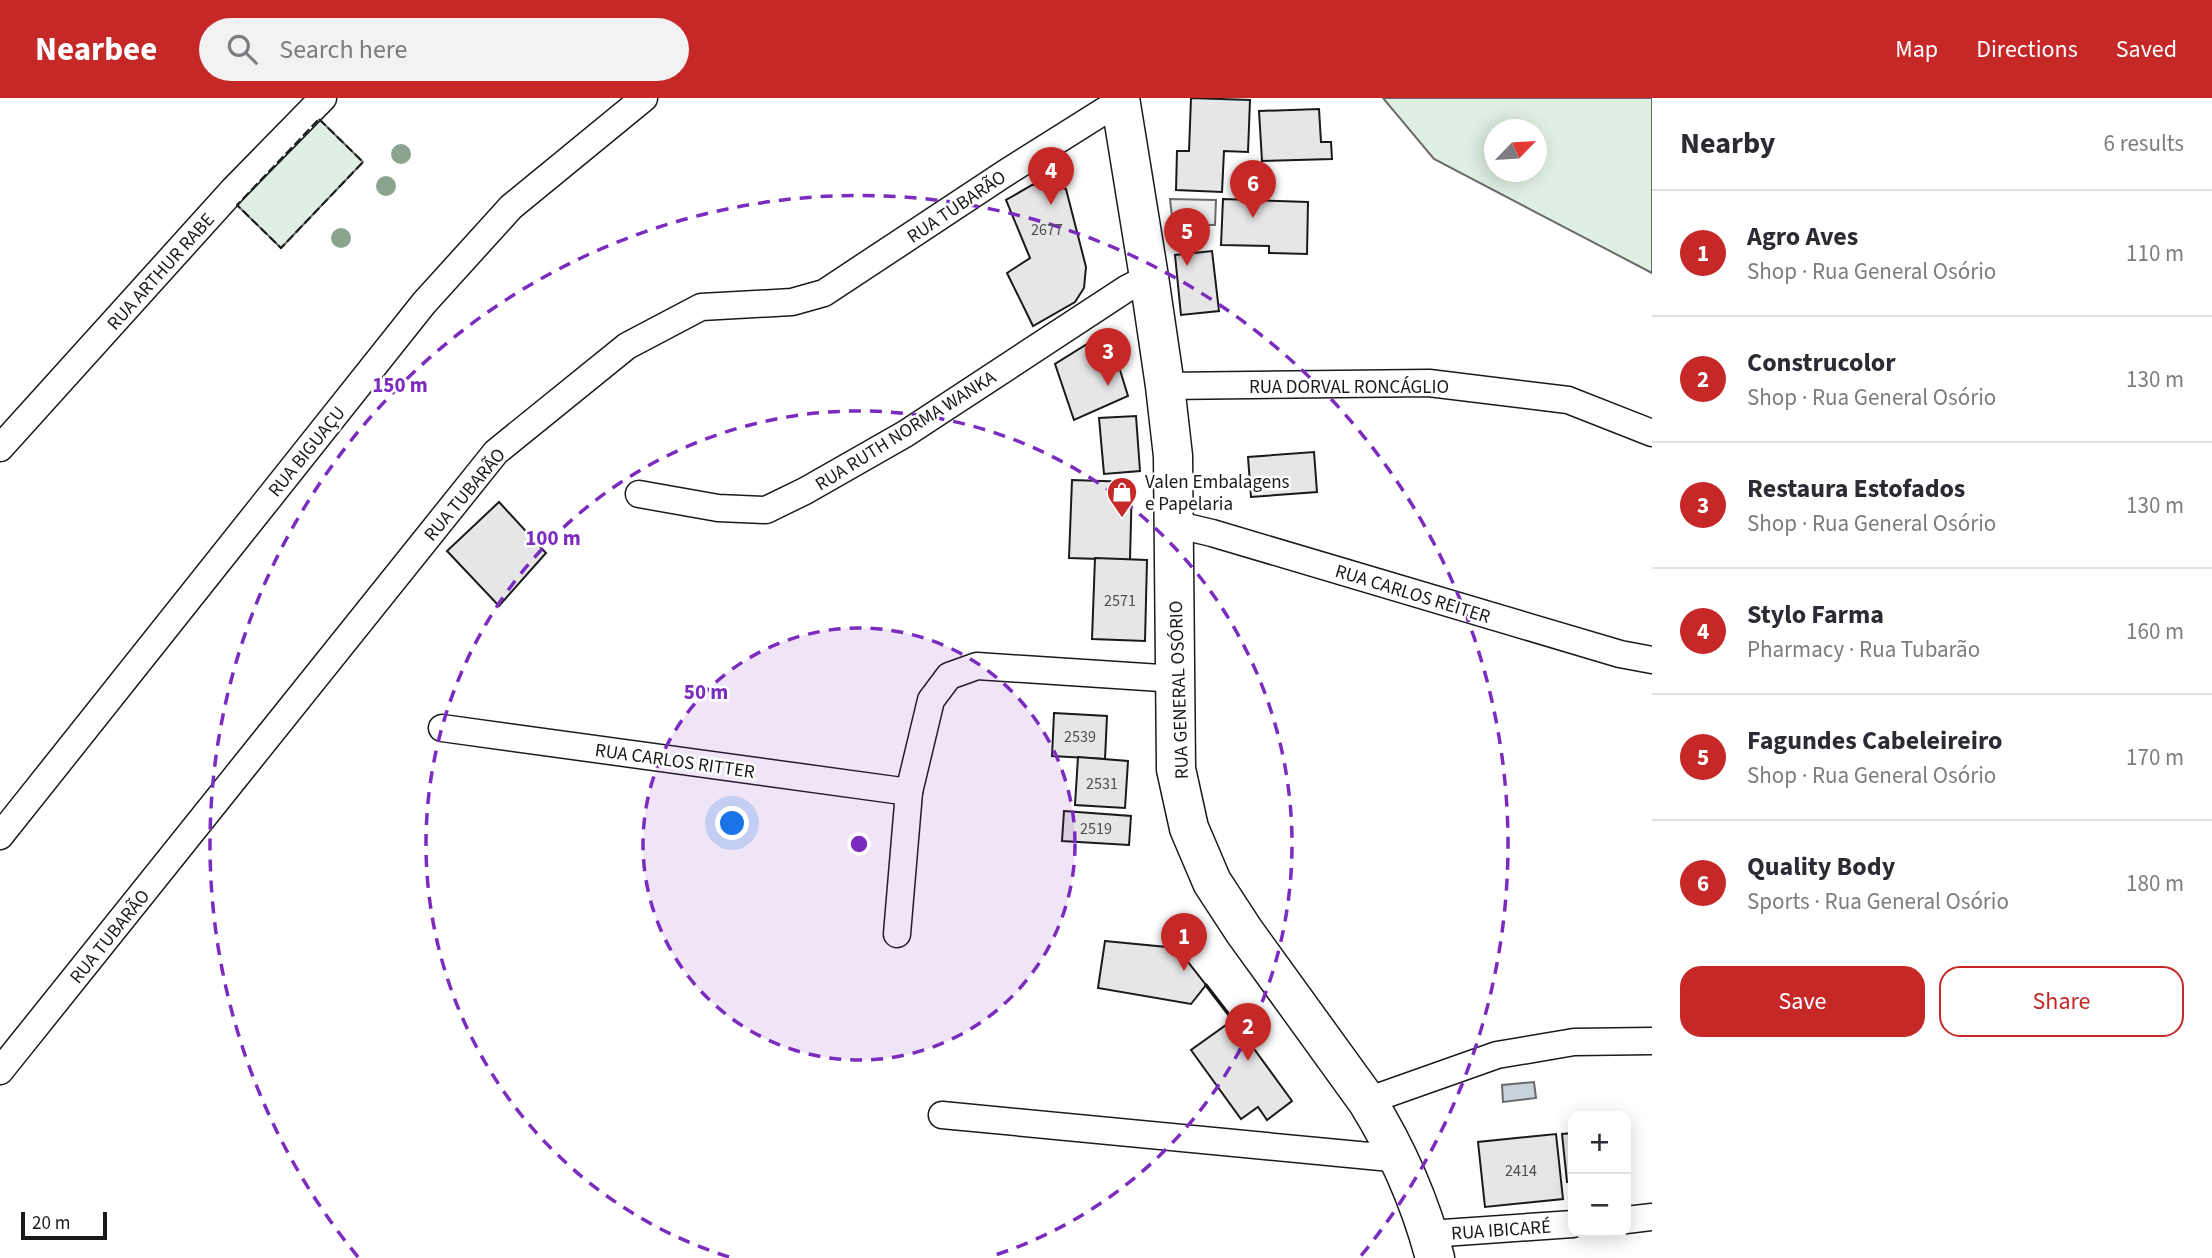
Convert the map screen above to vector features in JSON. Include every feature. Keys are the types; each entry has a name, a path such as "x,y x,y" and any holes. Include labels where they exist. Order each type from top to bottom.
{"main road":[{"name":"RUA GENERAL OSÓRIO","path":"1120,100 1166,386 1173,456 1176,769 1189,828 1212,882 1244,931 1367,1101 1401,1159 1417,1197 1432,1246"}],"street":[{"name":"RUA ARTHUR RABE","path":"0,448 233,190 323,98"},
{"name":"RUA BIGUAÇU","path":"0,836 424,303 512,207 644,98"},
{"name":"RUA TUBARÃO","path":"0,1071 496,452 626,346 701,307 792,302 824,293 1004,173 1120,100"},
{"name":"RUA RUTH NORMA WANKA","path":"639,494 718,508 766,510 905,434 1149,276"},
{"name":"RUA DORVAL RONCÁGLIO","path":"1166,386 1429,383 1568,400 1652,433"},
{"name":"RUA CARLOS REITER","path":"1174,524 1620,654 1652,660"},
{"path":"897,934 909,792 931,700 949,676 977,666 1175,679"},
{"name":"RUA CARLOS RITTER","path":"442,728 909,792"},
{"path":"1367,1101 1497,1055 1574,1042 1652,1041"},
{"path":"942,1115 1401,1159"},
{"path":"1631,1219 1652,1217"},
{"name":"RUA IBICARÉ","path":"1432,1246 1568,1225"}],"green space":[{"path":"1383,98 1652,98 1652,273 1434,159"},
{"path":"319,119 363,162 281,248 237,205"}],"shaded area":[{"path":"1170,199 1216,200 1215,225 1173,225"},
{"path":"1534,1082 1536,1098 1503,1102 1502,1085"}],"building":[{"path":"1191,98 1250,100 1248,152 1224,151 1222,192 1176,190 1177,151 1189,151"},
{"path":"1319,109 1321,142 1331,142 1332,159 1262,161 1259,111"},
{"path":"1051,184 1066,189 1086,267 1084,288 1075,302 1033,326 1007,273 1030,258 1006,200 1032,185"},
{"path":"1223,199 1308,202 1307,254 1269,253 1269,246 1221,245"},
{"path":"1212,251 1219,311 1181,315 1175,255"},
{"path":"1108,331 1128,396 1074,420 1055,364"},
{"path":"1136,416 1140,471 1104,474 1099,418"},
{"path":"1314,452 1317,492 1251,497 1248,457"},
{"path":"1072,480 1132,482 1130,560 1069,558"},
{"path":"499,502 546,553 499,606 447,551"},
{"path":"1095,558 1147,560 1145,641 1092,639"},
{"path":"1054,713 1107,716 1105,759 1052,756"},
{"path":"1078,757 1128,761 1125,808 1075,805"},
{"path":"1064,811 1131,816 1129,845 1062,841"},
{"path":"1105,941 1177,948 1206,985 1191,1004 1098,988"},
{"path":"1233,1020 1292,1101 1267,1120 1258,1107 1241,1119 1191,1050"},
{"path":"1568,1133 1568,1182 1567,1182 1562,1134"},
{"path":"1556,1134 1563,1199 1485,1207 1478,1142"}],"fence":[{"path":"319,119 363,162 281,248 237,205 319,119"}],"wall":[{"path":"1206,985 1233,1020"}],"place":[{"name":"Stylo Farma","path":"1051,205"},
{"name":"Quality Body","path":"1253,218"},
{"name":"Fagundes Cabeleireiro","path":"1187,266"},
{"name":"Restaura Estofados","path":"1108,386"},
{"name":"Valen Embalagens e Papelaria","path":"1122,519"},
{"name":"Agro Aves","path":"1184,971"},
{"name":"Construcolor","path":"1248,1061"}]}
